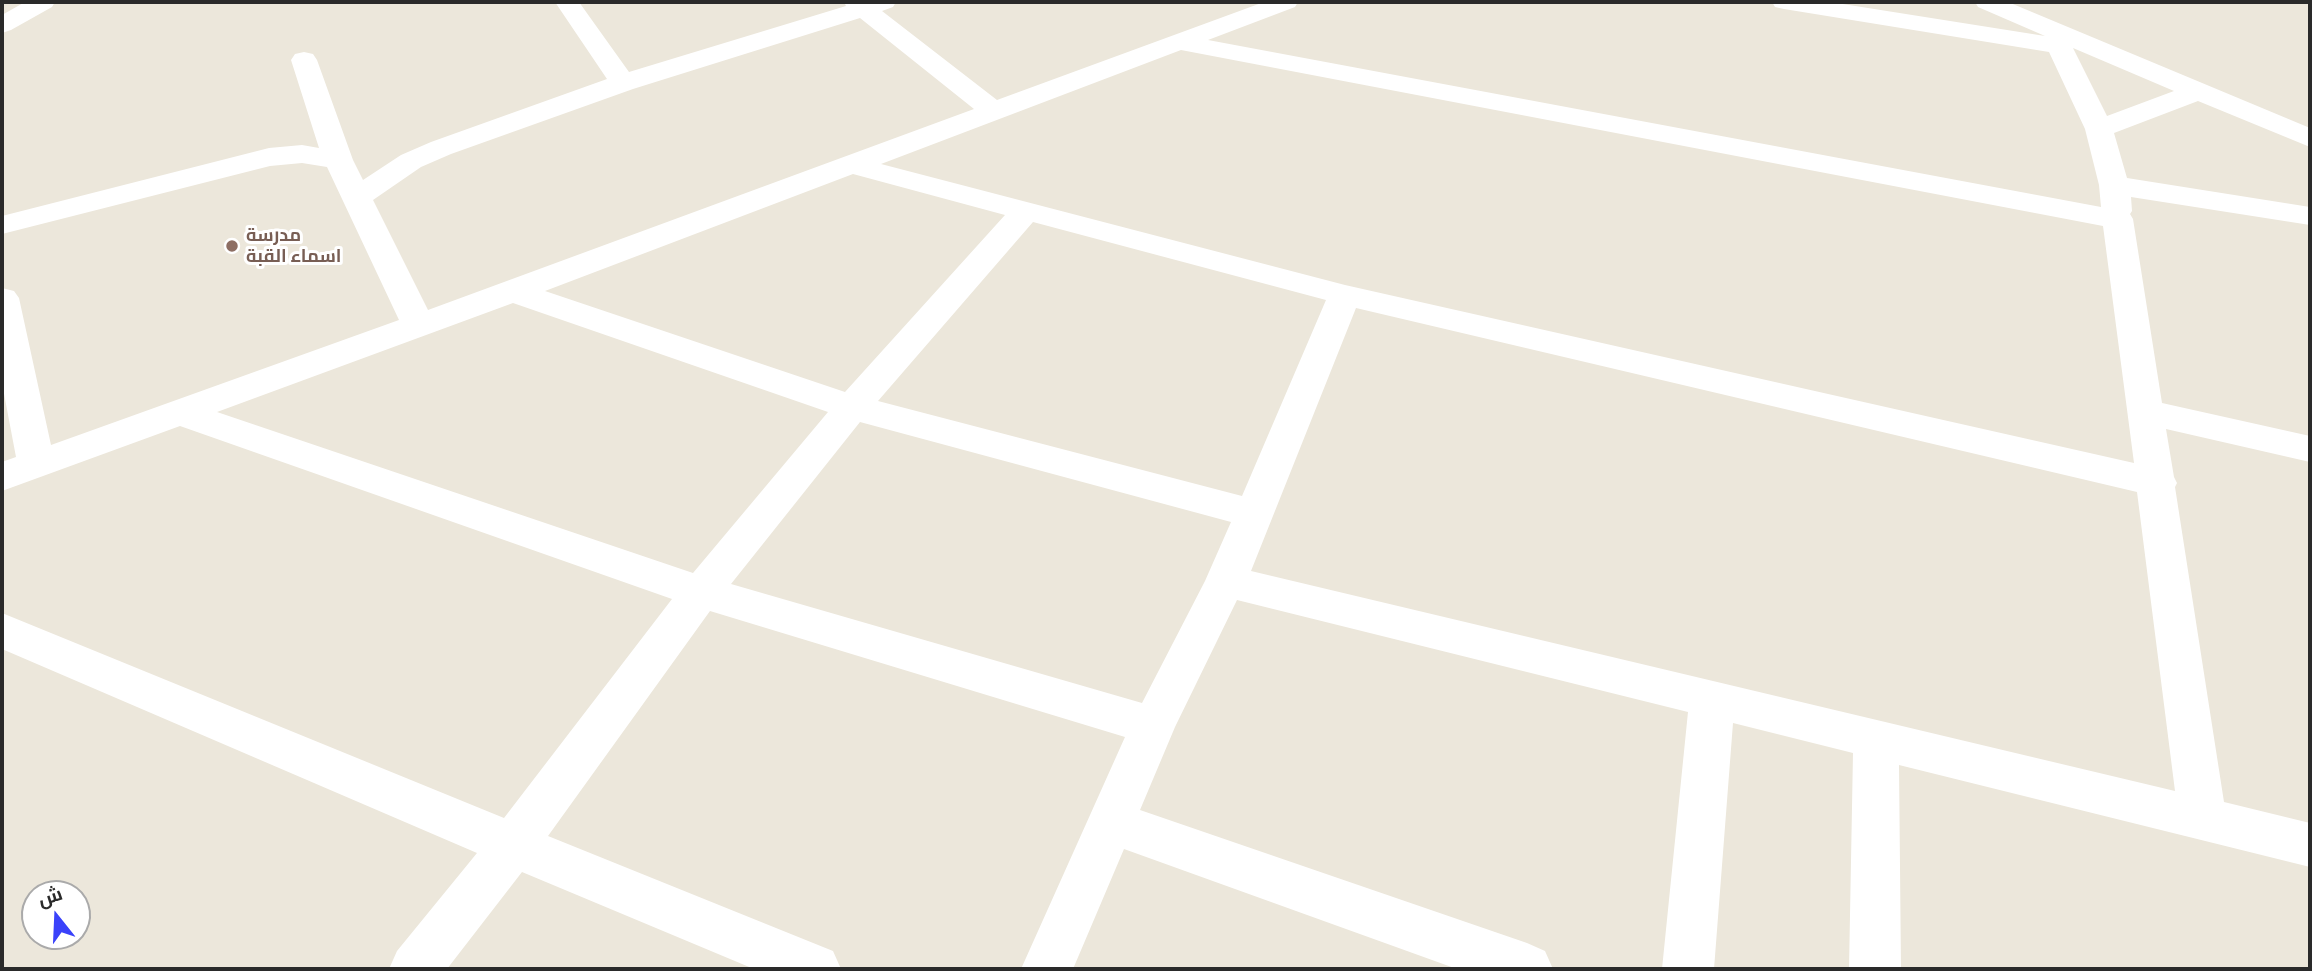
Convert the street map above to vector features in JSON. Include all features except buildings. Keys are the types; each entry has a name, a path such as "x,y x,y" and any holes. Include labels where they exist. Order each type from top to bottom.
{"street":[{"path":"2,25 43,2"},
{"path":"567,2 623,83"},
{"path":"2,477 419,326 1286,2"},
{"path":"1784,2 2059,46 2101,50"},
{"path":"1987,2 2310,138"},
{"path":"357,197 411,162 441,148 623,83 868,4 992,110"},
{"path":"1177,42 2118,219"},
{"path":"2059,46 2099,129 2114,185 2145,412 2158,483 2203,819"},
{"path":"304,60 338,160 419,326"},
{"path":"2099,129 2198,92"},
{"path":"2,225 269,157 302,154 338,160"},
{"path":"850,166 1345,295 2158,483"},
{"path":"2114,185 2310,216"},
{"path":"415,969 513,845 701,592 852,407 1026,211"},
{"path":"513,291 852,407 1254,514"},
{"path":"1047,969 1153,726 1226,581 1345,295"},
{"path":"2,298 36,463"},
{"path":"178,412 701,592 1153,726"},
{"path":"2145,412 2310,449"},
{"path":"1226,581 2310,845"},
{"path":"2,630 815,969"},
{"path":"1688,969 1712,699"},
{"path":"1875,969 1876,739"},
{"path":"1111,822 1527,969"}],"place":[{"name":"مدرسة اسماء القبة","path":"232,246"}]}
